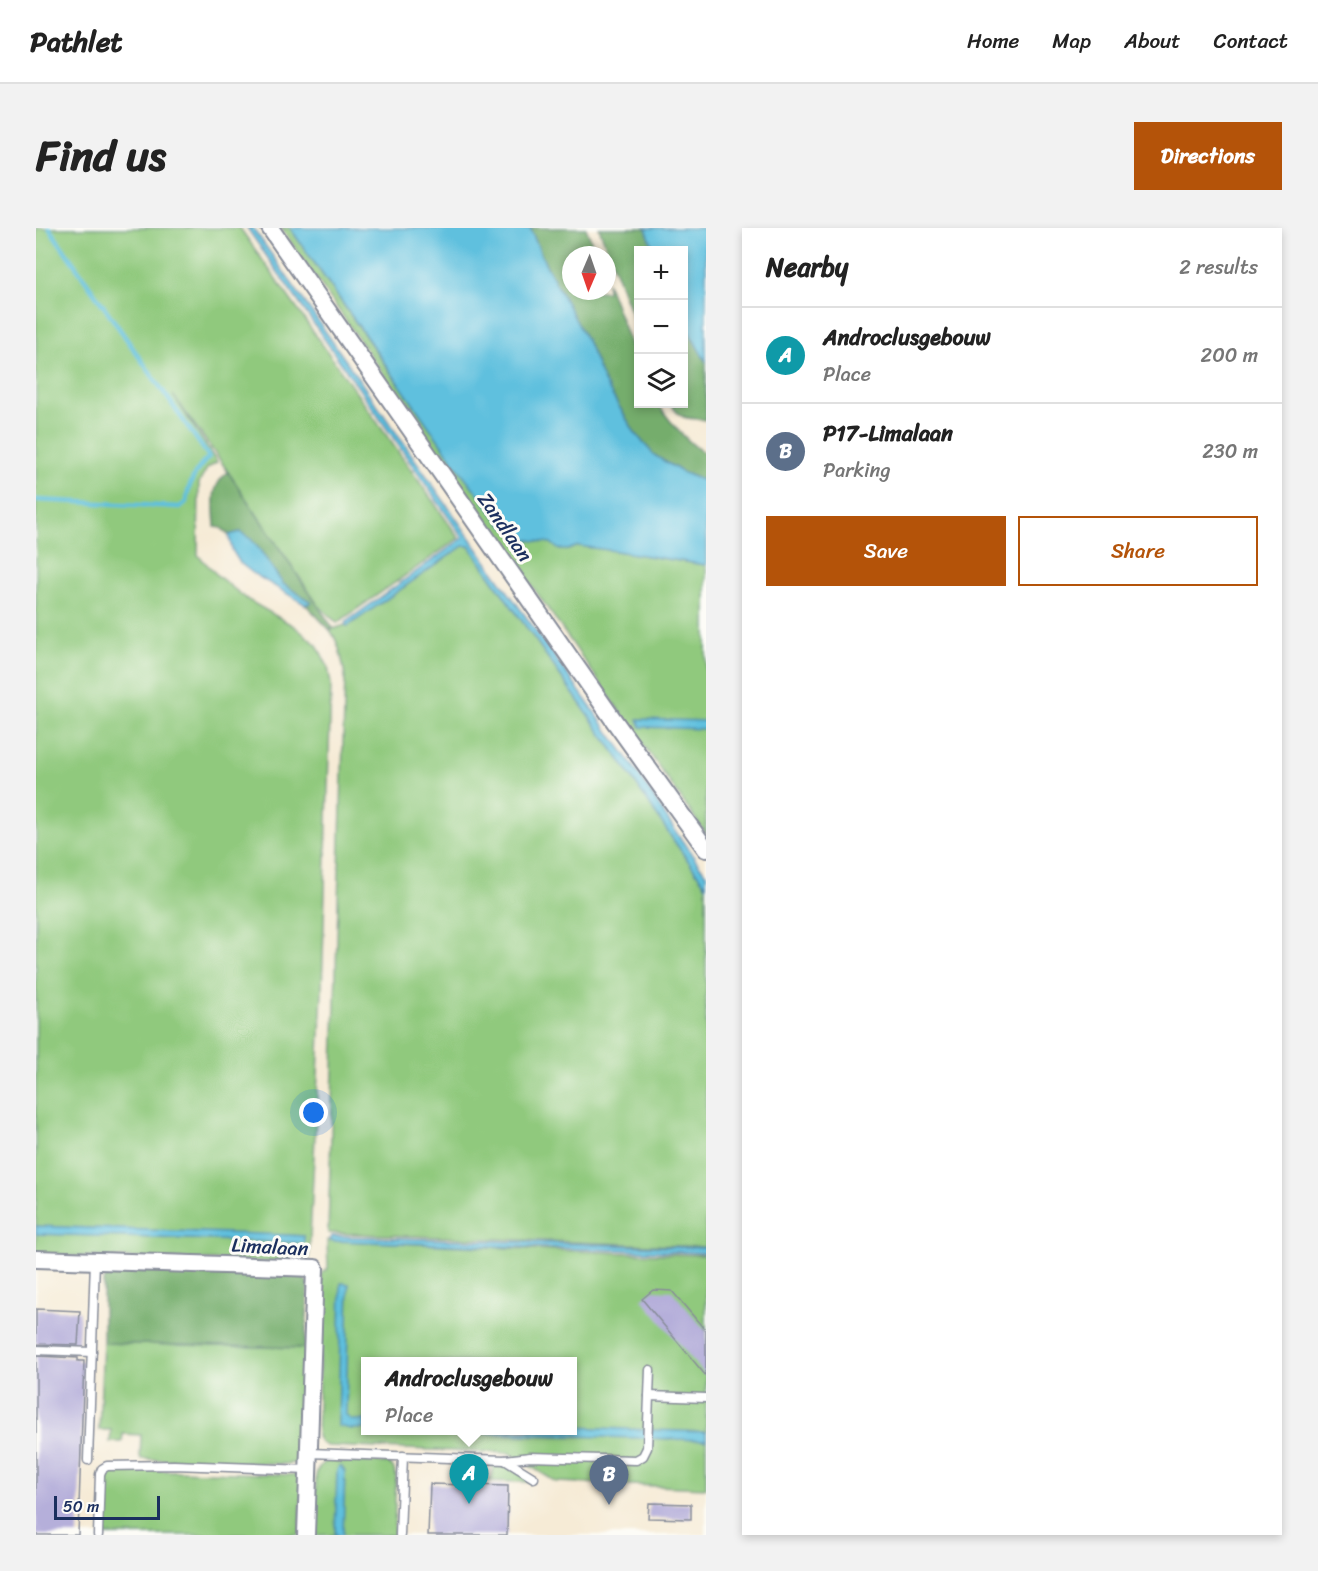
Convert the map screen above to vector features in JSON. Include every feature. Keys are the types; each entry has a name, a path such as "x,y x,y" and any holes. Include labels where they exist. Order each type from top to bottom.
{"street":[{"name":"Zandlaan","path":"270,228 706,849"},
{"name":"Limalaan","path":"36,1260 315,1268 306,1535"}],"lane":[{"path":"88,1460 95,1261"},
{"path":"36,1350 92,1352"},
{"path":"98,1535 100,1474 107,1466 308,1462 403,1456 505,1460 530,1457 636,1460 646,1453 650,1370"},
{"path":"649,1396 706,1398"},
{"path":"400,1535 403,1456"},
{"path":"505,1460 534,1478"}],"green space":[{"path":"36,228 240,228 459,538 337,623 318,605 173,395 217,462 207,469 199,483 198,555 218,576 248,600 294,626 317,645 328,667 331,684 322,992 309,1259 305,1263 36,1255"},
{"path":"281,228 290,228 399,385 616,551 706,565 706,834"},
{"path":"530,228 586,228 593,246 562,246 562,295"},
{"path":"599,228 646,228 653,246 634,246 634,321 616,273 616,246 606,246"},
{"path":"565,300 614,300 634,354 634,408 661,408 679,432 706,454 706,482 682,472 654,455 635,433 603,380 588,343"},
{"path":"688,330 706,362 706,420 682,416 674,408 688,408"},
{"path":"228,472 333,628 330,630 306,605 311,602 282,583 248,538 240,532 229,535 221,528 215,527 215,490"},
{"path":"463,546 469,546 706,886 706,1247 328,1233 345,676 342,658 330,630 348,626"},
{"path":"327,1240 706,1255 706,1488 556,1482 509,1453 327,1446 321,1443 317,1437 322,1273 328,1268"},
{"path":"116,1270 301,1276 309,1284 305,1348 103,1343 103,1282 108,1273"},
{"path":"103,1343 305,1348 303,1458 296,1463 283,1464 142,1459 140,1457 141,1435 123,1434 122,1442 110,1442 111,1430 99,1430"},
{"path":"327,1461 388,1463 393,1467 396,1475 394,1535 314,1535 316,1475 320,1466"},
{"path":"493,1466 507,1466 532,1481 470,1481 470,1478 492,1479"},
{"path":"111,1470 298,1475 302,1480 300,1535 104,1535 105,1484"}],"water":[{"path":"247,228 253,228 493,571 634,767 706,874 706,886 469,546 463,546 348,626 345,625 346,622 463,538"},
{"path":"290,228 530,228 562,295 562,300 565,300 588,343 603,380 635,433 654,455 682,472 706,482 706,565 578,546 568,550 558,549 551,543 522,539 502,525 458,468"},
{"path":"646,228 706,228 706,362 688,330 688,246 653,246"},
{"path":"240,532 251,539 283,584 311,602 306,605 240,563 232,550 229,535"},
{"path":"638,719 706,721 706,729 641,727"},
{"path":"36,1226 289,1235 304,1236 304,1243 36,1234"},
{"path":"332,1236 706,1248 706,1253 333,1241 330,1240"},
{"path":"341,1283 349,1284 346,1415 351,1420 361,1420 361,1429 338,1426"},
{"path":"577,1427 706,1432 706,1440 537,1435 577,1435"},
{"path":"339,1466 345,1472 343,1535 335,1535 337,1471"}],"building":[{"path":"653,1290 672,1291 706,1331 706,1376 642,1299"},
{"path":"36,1309 80,1311 78,1345 36,1344"},
{"path":"36,1356 78,1358 78,1361 84,1361 78,1535 36,1535"},
{"path":"430,1484 508,1486 507,1535 428,1535"},
{"path":"649,1503 691,1504 691,1519 648,1518"}],"waterway":[{"path":"36,500 180,507 186,502 191,483 197,472 209,457 49,228"}],"place":[{"name":"Androclusgebouw","path":"469,1504"},
{"name":"P17-Limalaan","path":"609,1505"}]}
